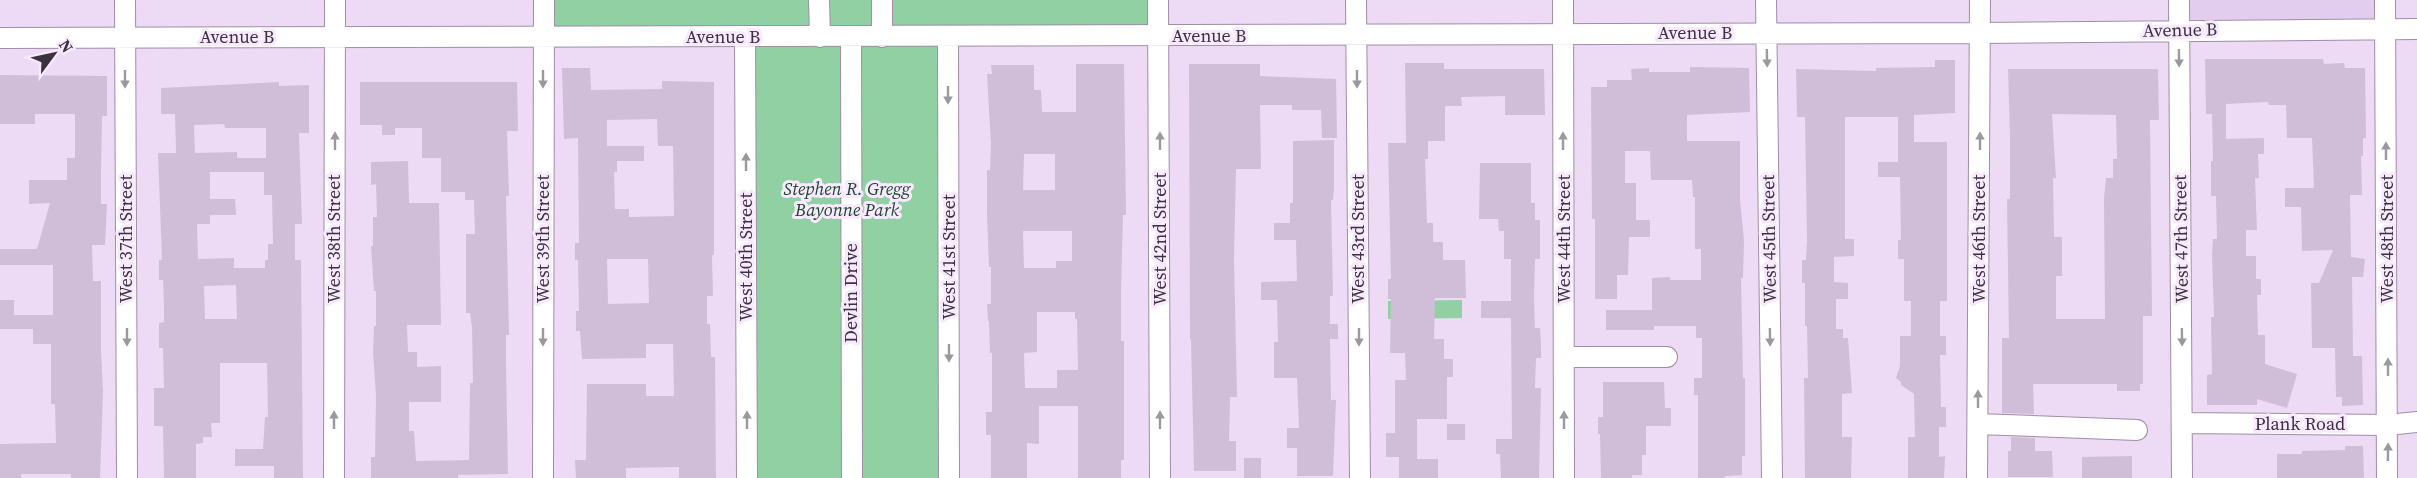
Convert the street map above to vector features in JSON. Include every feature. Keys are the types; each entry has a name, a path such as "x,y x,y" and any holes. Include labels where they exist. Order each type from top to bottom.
{"street":[{"name":"West 37th Street","path":"125,0 127,478"},
{"name":"West 38th Street","path":"334,0 334,478"},
{"name":"West 39th Street","path":"543,478 544,0"},
{"path":"819,0 820,37"},
{"path":"882,0 882,37"},
{"name":"West 42nd Street","path":"1158,0 1160,36 1160,478"},
{"name":"West 43rd Street","path":"1356,0 1360,478"},
{"name":"West 44th Street","path":"1563,0 1564,478"},
{"name":"West 45th Street","path":"1766,0 1772,478"},
{"name":"West 46th Street","path":"1977,478 1980,0"},
{"name":"West 47th Street","path":"2178,0 2182,478"},
{"name":"West 48th Street","path":"2385,0 2387,478"},
{"name":"Avenue B","path":"0,38 948,37 2417,29"},
{"name":"West 40th Street","path":"745,37 747,478"},
{"name":"Devlin Drive","path":"851,37 852,478"},
{"name":"West 41st Street","path":"948,37 949,478"},
{"path":"1564,357 1667,357"},
{"name":"Plank Road","path":"2183,423 2388,425 2417,422"},
{"path":"1978,424 2137,430"}],"shaded area":[{"path":"2179,0 2385,0 2385,29 2179,30"}],"green space":[{"name":"Stephen R. Gregg Bayonne Park","path":"544,0 1152,0 1152,36 949,36 950,478 747,478 745,37 544,37"},
{"path":"1462,300 1462,318 1388,319 1388,301"}],"building":[{"path":"2205,59 2323,59 2324,64 2344,63 2345,68 2365,68 2366,138 2363,138 2363,156 2361,156 2362,195 2350,195 2351,257 2365,259 2363,277 2352,277 2353,356 2362,356 2363,405 2342,406 2342,397 2336,397 2335,348 2312,348 2311,283 2319,283 2333,250 2302,251 2301,207 2285,207 2285,188 2314,188 2312,138 2287,138 2286,105 2269,105 2268,102 2226,104 2226,139 2264,138 2264,154 2258,154 2259,178 2255,178 2257,230 2246,230 2246,256 2256,256 2256,279 2261,279 2261,295 2257,295 2258,335 2265,335 2265,364 2297,374 2287,408 2257,399 2257,405 2207,405 2207,375 2212,374 2213,239 2217,239 2216,196 2211,196 2212,114 2206,114"},
{"path":"1935,60 1955,60 1955,113 1914,115 1914,142 1947,142 1947,301 1940,301 1940,336 1946,336 1946,355 1940,355 1941,407 1946,407 1946,427 1939,427 1939,457 1945,456 1944,478 1908,478 1908,437 1915,437 1914,394 1901,385 1896,378 1900,366 1900,336 1911,336 1911,301 1904,301 1904,259 1898,259 1898,240 1901,240 1900,177 1878,177 1878,162 1898,162 1898,117 1845,117 1845,239 1854,239 1854,256 1834,257 1834,282 1848,283 1848,299 1836,299 1836,329 1843,329 1843,338 1848,338 1852,393 1842,394 1842,437 1852,437 1851,478 1805,478 1804,378 1808,378 1805,283 1802,283 1802,260 1806,260 1807,239 1805,117 1797,117 1796,69 1876,71 1876,68 1935,67"},
{"path":"1405,63 1444,63 1444,69 1544,69 1545,115 1505,115 1505,96 1461,97 1462,106 1445,106 1445,141 1428,141 1428,159 1425,159 1427,223 1433,223 1433,242 1443,242 1443,260 1465,260 1466,298 1435,298 1434,339 1444,339 1444,359 1453,359 1453,377 1447,377 1447,419 1417,419 1417,459 1438,459 1438,478 1399,478 1399,457 1386,457 1386,433 1395,433 1395,380 1406,380 1405,353 1390,353 1391,299 1388,299 1388,279 1391,279 1388,143 1406,143"},
{"path":"1076,64 1124,64 1126,215 1123,215 1121,291 1121,341 1124,341 1124,460 1121,460 1121,478 1078,478 1078,406 1039,406 1039,444 1027,443 1027,478 991,478 991,435 986,435 986,412 992,412 992,353 990,353 987,304 991,304 987,170 990,170 991,145 987,74 992,74 991,65 1034,65 1034,90 1041,90 1042,112 1076,112","holes":["1024,154 1055,154 1055,190 1023,190","1023,231 1072,231 1072,261 1056,261 1056,268 1024,268","1037,312 1075,312 1078,370 1057,370 1057,388 1025,388 1024,353 1037,352"]},
{"path":"1189,64 1260,64 1260,76 1336,79 1337,138 1322,138 1321,110 1292,110 1292,105 1260,105 1261,169 1236,169 1234,259 1237,397 1230,397 1229,441 1236,441 1236,471 1194,471 1190,339"},
{"path":"1690,67 1749,68 1750,112 1687,115 1687,141 1740,141 1740,200 1744,240 1743,278 1741,278 1745,456 1742,456 1742,475 1725,476 1725,478 1698,478 1698,395 1694,395 1694,378 1702,378 1702,338 1696,338 1696,326 1654,326 1654,330 1606,330 1606,310 1652,310 1652,278 1701,280 1701,249 1695,249 1695,197 1693,197 1692,180 1651,180 1650,151 1625,151 1625,183 1636,183 1636,220 1650,220 1650,237 1629,237 1628,275 1617,275 1617,299 1595,299 1591,87 1607,87 1607,80 1632,80 1631,69 1649,68 1649,72 1690,72"},
{"path":"562,68 590,68 591,90 662,89 662,81 714,82 713,296 707,296 707,324 710,324 711,357 715,357 716,478 679,478 679,467 626,468 626,478 576,478 575,460 586,460 587,384 646,384 646,396 674,396 673,344 646,344 646,358 582,359 580,331 576,331 576,311 579,311 578,260 575,260 575,243 579,243 578,138 564,139","holes":["657,119 658,146 673,146 674,216 629,217 629,209 615,209 614,172 617,172 617,161 644,161 644,146 607,146 607,120","607,259 648,259 649,303 608,304"]},
{"path":"2008,69 2158,69 2159,120 2150,120 2152,316 2143,316 2143,384 2140,384 2140,391 2117,391 2117,384 2033,384 2034,414 2002,413 2002,338 2009,338 2007,199 2010,199","holes":["2052,114 2116,115 2117,159 2113,159 2113,178 2106,178 2104,198 2105,319 2056,319 2056,276 2062,276 2062,237 2054,237 2053,178 2056,178"]},
{"path":"0,75 107,76 107,116 102,116 101,173 101,204 107,204 105,245 92,245 93,281 101,281 103,393 100,478 71,478 71,474 21,474 21,478 0,478 0,444 56,443 55,404 51,404 51,344 33,344 33,329 0,329 0,300 14,300 14,315 53,315 53,265 0,265 0,249 37,249 50,203 29,204 29,180 67,180 67,158 75,158 75,114 35,114 35,124 0,124"},
{"path":"279,82 279,86 309,85 309,133 299,133 302,224 295,224 295,260 301,260 303,478 274,478 274,466 235,466 235,449 263,449 265,417 268,417 267,363 220,363 220,423 211,423 212,437 203,437 203,443 196,444 196,478 164,478 163,426 154,426 154,388 164,388 163,348 159,348 159,323 164,322 164,305 163,280 159,280 159,260 162,260 158,153 176,153 175,114 161,114 161,88","holes":["224,124 225,128 266,128 266,158 237,158 237,152 195,153 194,125","210,172 264,172 264,195 272,195 273,244 268,244 268,260 265,260 265,268 234,268 234,258 198,259 197,224 210,224 210,215 236,215 235,199 210,199","236,285 237,319 205,319 204,286"]},
{"path":"360,82 517,82 518,131 507,131 509,196 506,196 509,335 506,335 508,474 458,475 458,478 371,478 371,457 375,457 376,396 373,352 376,291 374,291 371,246 373,246 373,217 377,217 376,184 371,185 371,162 408,161 409,203 439,203 441,325 407,325 408,352 417,352 417,367 441,366 441,402 409,402 409,431 414,431 416,461 469,460 470,383 473,383 472,327 470,313 466,313 466,234 475,234 474,200 465,200 465,192 441,192 441,158 422,158 422,128 395,128 395,135 382,135 382,125 360,125"},
{"path":"1334,140 1334,189 1333,200 1331,200 1333,296 1330,296 1330,324 1338,324 1338,339 1330,339 1331,400 1336,400 1333,476 1297,476 1297,448 1287,448 1287,428 1299,428 1297,378 1274,378 1274,342 1278,342 1277,300 1261,300 1261,282 1297,281 1296,240 1274,240 1274,223 1290,223 1290,203 1293,203 1293,141"},
{"path":"1480,163 1531,163 1531,203 1535,203 1535,220 1540,220 1540,259 1535,259 1534,299 1535,328 1540,328 1541,342 1541,358 1536,358 1535,388 1541,388 1539,478 1501,478 1500,454 1496,454 1496,439 1512,439 1511,318 1481,318 1481,301 1511,301 1511,259 1504,259 1504,231 1499,231 1498,219 1479,219"},
{"path":"1603,382 1664,382 1665,408 1671,408 1671,426 1646,426 1646,455 1642,455 1642,475 1632,475 1632,478 1601,478 1598,417 1603,417"},
{"path":"1447,424 1465,424 1465,440 1447,440"},
{"path":"2011,437 2035,438 2035,451 2052,451 2053,477 2008,477 2008,451 2011,451"},
{"path":"2345,446 2363,446 2364,478 2277,478 2277,454 2345,450"},
{"path":"2132,456 2132,478 2082,478 2082,457"},
{"path":"1244,458 1261,458 1261,478 1244,478"}]}
